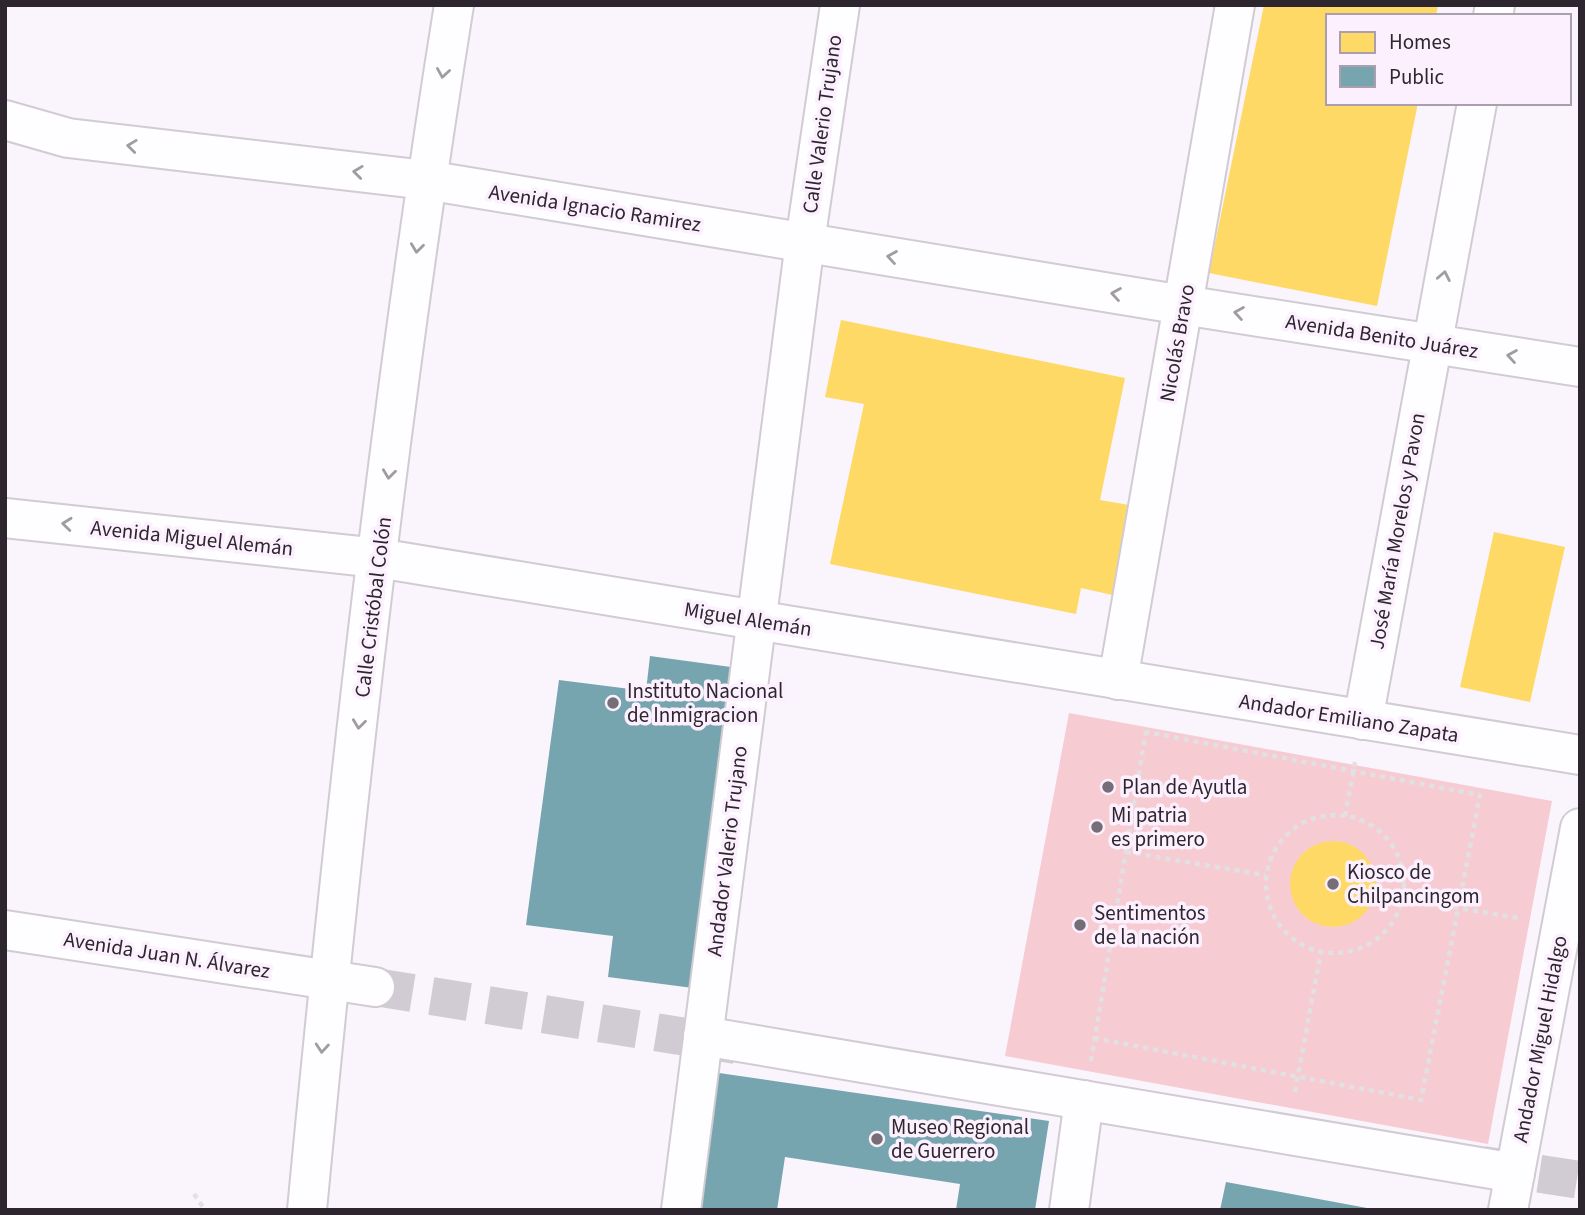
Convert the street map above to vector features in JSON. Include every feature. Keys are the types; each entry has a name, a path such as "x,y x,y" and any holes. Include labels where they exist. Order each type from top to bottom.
{"street":[{"name":"Calle Cristóbal Colón","path":"307,1210 329,981 378,558 426,180 454,5"},
{"name":"Calle Valerio Trujano","path":"805,243 840,5"},
{"name":"Nicolás Bravo","path":"1136,683 1183,305 1235,5"},
{"name":"José María Morelos y Pavon","path":"1363,720 1477,105"},
{"name":"Avenida Ignacio Ramirez","path":"5,120 68,138 426,180 1183,305"},
{"name":"Andador Valerio Trujano","path":"681,1210 805,243"},
{"name":"Avenida Benito Juárez","path":"1183,305 1580,367"},
{"name":"Avenida Miguel Alemán","path":"5,518 378,558"},
{"name":"Miguel Alemán","path":"378,558 1136,683"},
{"name":"Andador Emiliano Zapata","path":"1136,683 1580,755"},
{"name":"Andador Miguel Hidalgo","path":"1508,1210 1580,828"},
{"name":"Avenida Juan N. Álvarez","path":"5,930 375,987"},
{"path":"703,1036 1515,1173"},
{"path":"1069,1210 1084,1100"}],"path":[{"path":"1084,1100 1146,732 1136,683"},
{"path":"1345,816 1363,720"},
{"path":"1094,1038 1420,1100 1480,795 1146,732"},
{"path":"1345,816 1363,820 1382,833 1396,851 1403,874 1404,899 1395,918 1381,936 1362,947 1341,953 1321,951 1299,943 1282,928 1270,909 1265,875 1279,843 1295,827 1317,817 1345,816"},
{"path":"1126,852 1265,875"},
{"path":"1404,899 1562,926"},
{"path":"1287,1134 1321,951"},
{"path":"194,1194 205,1210"}],"shaded area":[{"path":"1069,713 1552,801 1488,1144 1005,1056"}],"building: Homes":[{"path":"1264,5 1438,5 1436,14 1326,14 1326,105 1418,105 1377,306 1209,273"},
{"path":"841,320 1125,378 1100,500 1135,506 1117,596 1081,588 1076,614 830,564 864,404 825,397"},
{"path":"1494,532 1565,547 1530,702 1460,687"},
{"name":"Kiosco de Chilpancingom","path":"1333,841 1357,848 1369,860 1376,884 1369,908 1357,920 1333,927 1309,920 1297,908 1290,884 1297,860 1309,848"}],"building: Public":[{"path":"650,656 767,672 724,992 608,977 613,936 526,925 559,680 646,691"},
{"name":"Museo Regional de Guerrero","path":"719,1073 1049,1121 1035,1210 956,1210 960,1184 785,1157 777,1210 698,1210"},
{"path":"1226,1182 1367,1208 1367,1210 1220,1210"}],"tunnel":[{"path":"375,987 736,1045"},
{"path":"1483,1165 1580,1180"}],"place":[{"name":"Instituto Nacional de Inmigracion","path":"613,703"},
{"name":"Plan de Ayutla","path":"1108,787"},
{"name":"Mi patria es primero","path":"1097,827"},
{"name":"Kiosco de Chilpancingom","path":"1333,884"},
{"name":"Sentimentos de la nación","path":"1080,925"},
{"name":"Museo Regional de Guerrero","path":"877,1139"}]}
